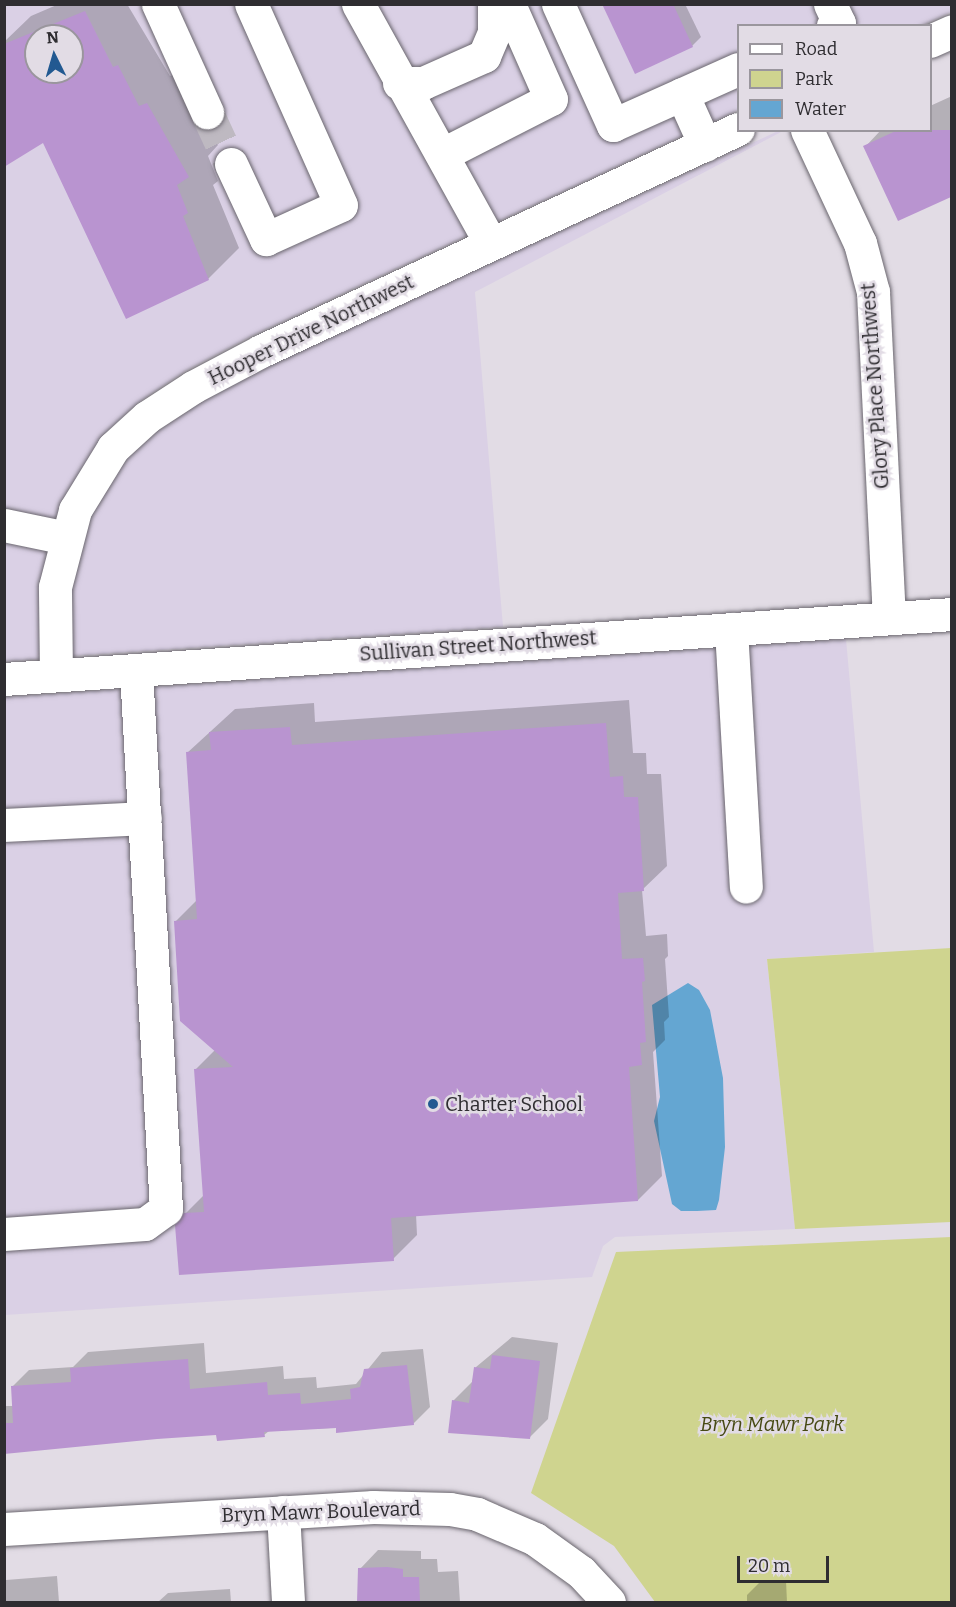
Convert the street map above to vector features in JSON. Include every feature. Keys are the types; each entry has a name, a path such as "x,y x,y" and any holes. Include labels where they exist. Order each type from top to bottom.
{"street":[{"path":"158,4 207,112"},
{"path":"231,164 266,239 341,205 251,4"},
{"path":"358,4 399,83 443,154 491,244"},
{"path":"399,83 423,83 484,56 494,33 494,4"},
{"path":"443,154 551,99 509,4"},
{"path":"558,4 613,125 737,69"},
{"path":"830,4 838,23 836,24"},
{"path":"932,40 951,32"},
{"path":"681,94 705,145"},
{"name":"Hooper Drive Northwest","path":"56,675 55,587 67,538 91,480 113,448 147,417 261,351 737,129"},
{"name":"Glory Place Northwest","path":"808,132 860,243 873,292 889,618"},
{"path":"4,525 67,538"},
{"name":"Sullivan Street Northwest","path":"4,678 951,614"},
{"path":"731,629 746,887"},
{"path":"4,1234 145,1224 166,1209 136,670"},
{"path":"4,825 145,818"},
{"name":"Bryn Mawr Boulevard","path":"4,1529 373,1507 450,1509 477,1514 535,1539 581,1572 609,1602"},
{"path":"283,1512 288,1602"}],"shaded area":[{"path":"5,5 951,5 951,12 925,24 737,24 737,110 255,334 185,371 139,402 103,435 62,501 40,583 41,659 5,661"},
{"path":"776,132 781,132 475,292 503,627 71,656 71,588 89,518 124,461 156,432 201,402 267,367"},
{"path":"846,639 874,952 767,959 795,1229 615,1237 603,1246 592,1277 5,1315 5,697"}],"green space":[{"path":"951,948 951,1222 795,1229 767,959"},
{"name":"Bryn Mawr Park","path":"951,1237 951,1602 655,1602 614,1546 531,1493 616,1252"}],"water":[{"path":"688,983 699,990 710,1010 723,1078 725,1147 716,1210 681,1211 672,1204 654,1121 660,1097 652,1005"}],"building":[{"path":"602,4 673,4 693,47 635,74"},
{"path":"85,11 113,67 118,65 139,106 147,103 189,177 177,185 188,213 183,216 209,280 126,319 43,143 4,167 4,44 24,36 24,84 84,84 84,24 53,24"},
{"path":"951,130 951,197 898,221 863,146 894,132"},
{"path":"606,723 610,777 623,776 624,797 638,797 644,891 618,893 622,959 643,958 645,981 642,982 646,1042 640,1043 642,1065 629,1067 638,1201 391,1218 394,1261 179,1275 175,1225 184,1213 204,1212 194,1069 233,1067 180,1021 174,921 197,919 186,752 211,750 209,732 290,727 292,745"},
{"path":"492,1355 540,1361 530,1439 448,1433 452,1400 469,1403 474,1367 490,1369"},
{"path":"188,1359 190,1389 267,1382 268,1395 300,1393 301,1404 351,1399 350,1389 360,1387 364,1369 407,1365 414,1425 336,1433 336,1428 264,1432 265,1437 217,1441 216,1435 157,1439 4,1454 4,1423 13,1423 11,1386 71,1382 70,1368"},
{"path":"358,1568 403,1569 403,1577 419,1577 420,1602 357,1602"}],"tunnel":[{"path":"207,112 231,164"}],"place":[{"name":"Charter School","path":"433,1104"}]}
